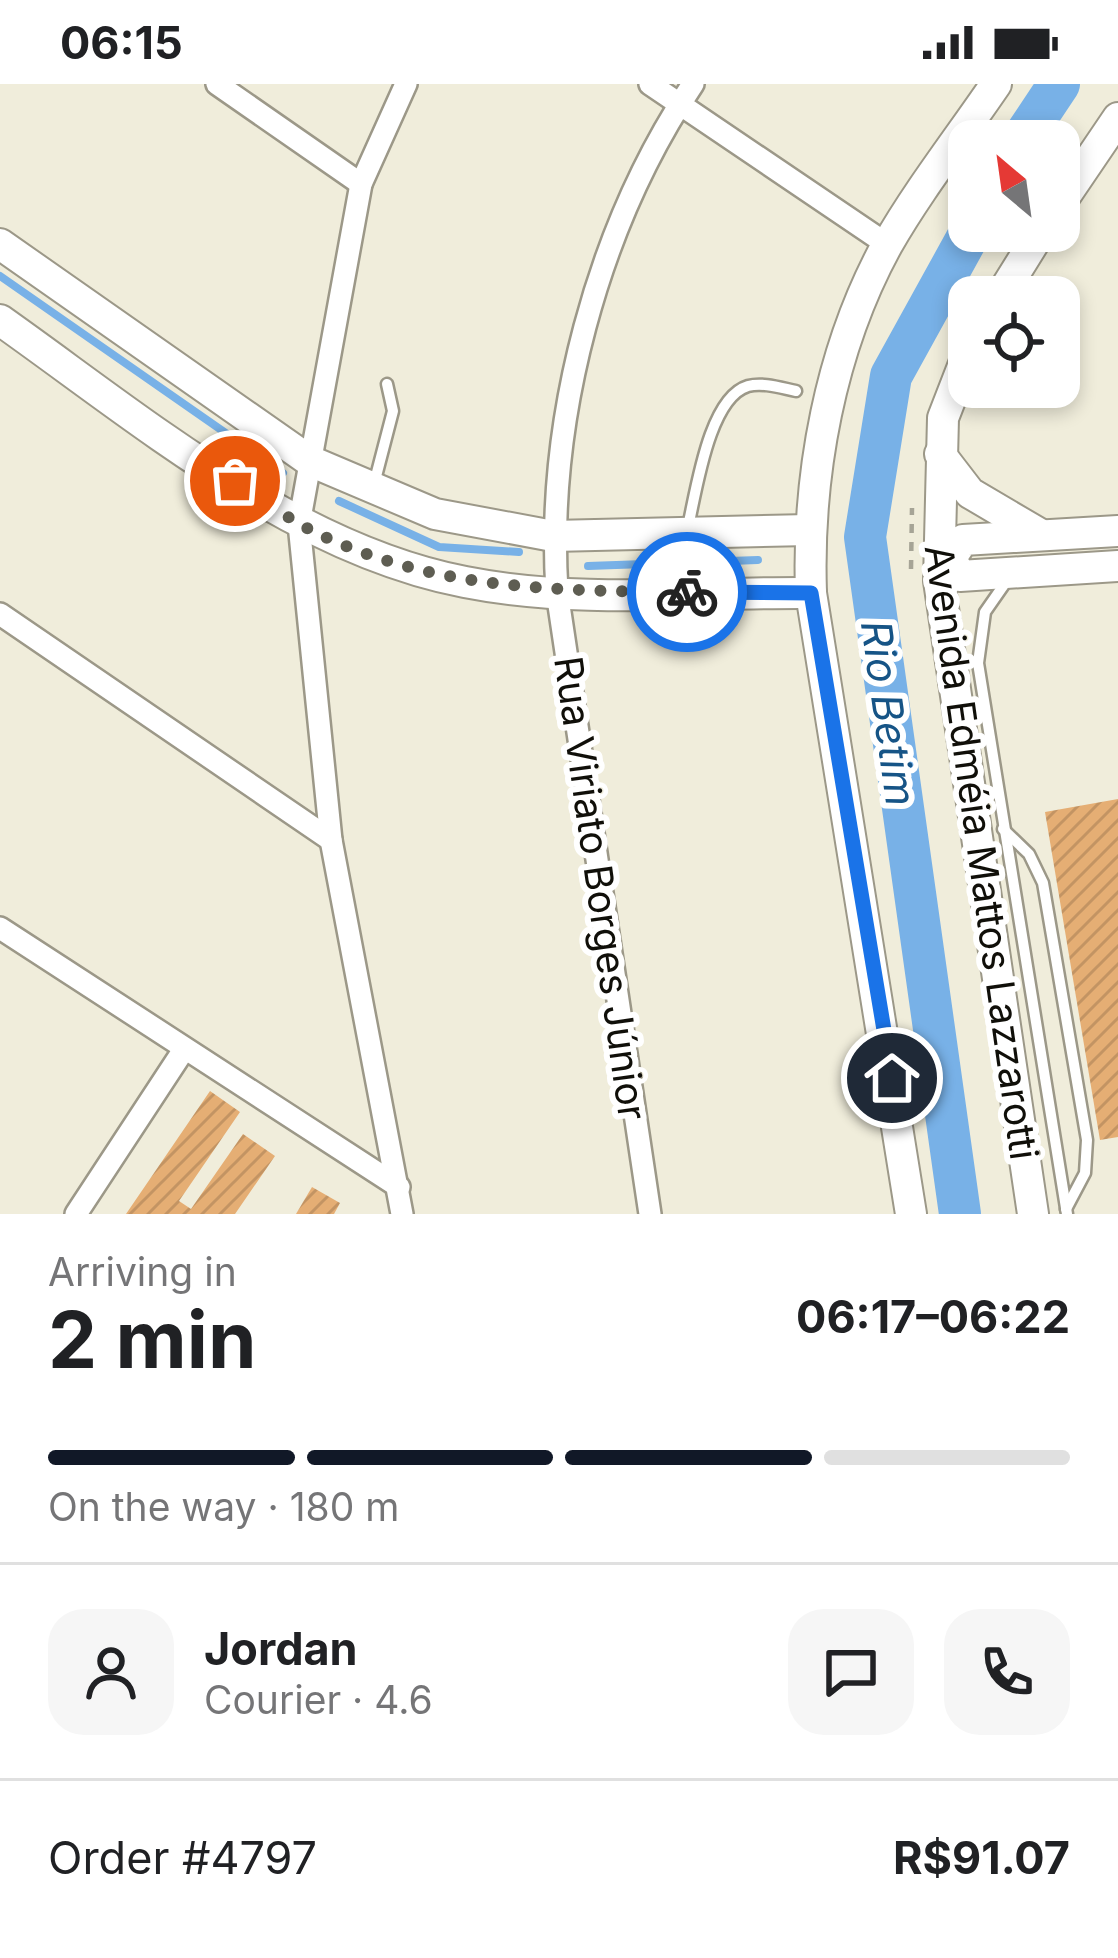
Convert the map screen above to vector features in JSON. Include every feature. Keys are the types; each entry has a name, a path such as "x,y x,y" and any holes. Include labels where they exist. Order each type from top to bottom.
{"street":[{"path":"217,84 361,184"},
{"path":"402,1214 332,840 299,524 361,184 406,84"},
{"path":"650,84 888,245"},
{"name":"Rua Viriato Borges Júnior","path":"650,1214 557,592 554,536 568,418 588,316 620,227 693,84"},
{"path":"911,1214 811,593 809,530 841,346 888,245 996,84"},
{"path":"1080,174 1118,118"},
{"path":"0,244 310,461 436,514 554,536 809,530"},
{"path":"0,320 299,524 366,552 464,582 557,592 811,593"},
{"name":"Avenida Edméia Mattos Lazzarotti","path":"948,405 940,454 939,581 1033,1214"},
{"path":"940,454 970,493 1038,532"},
{"path":"1118,531 1038,532 963,540 954,549 953,567 960,576 1118,566"},
{"path":"0,614 332,840"},
{"path":"0,928 398,1187"},
{"path":"76,1214 183,1051"}],"lane":[{"path":"373,487 393,411 387,384"},
{"path":"686,534 714,424 730,397 751,385 796,391"},
{"path":"1012,574 992,598 980,629 984,714 1067,1212"},
{"path":"984,714 962,749 998,793"},
{"path":"1003,829 1029,854 1043,883 1087,1140 1085,1173 1067,1212"}],"building":[{"path":"1118,799 1118,1137 1100,1140 1045,812"},
{"path":"210,1091 240,1112 179,1201 191,1209 243,1134 275,1156 235,1214 126,1214"},
{"path":"312,1187 340,1203 334,1214 296,1214"}],"waterway":[{"name":"Rio Betim","path":"1035,120 1059,84"},
{"name":"Rio Betim","path":"959,252 891,376 865,537 960,1214"},
{"path":"0,276 283,473"},
{"path":"339,501 439,547 519,552"},
{"path":"588,566 758,560"}],"way so far":[{"path":"235,481 306,528 464,582 557,592 687,592"}],"route":[{"path":"687,592 811,593 892,1078"}]}
